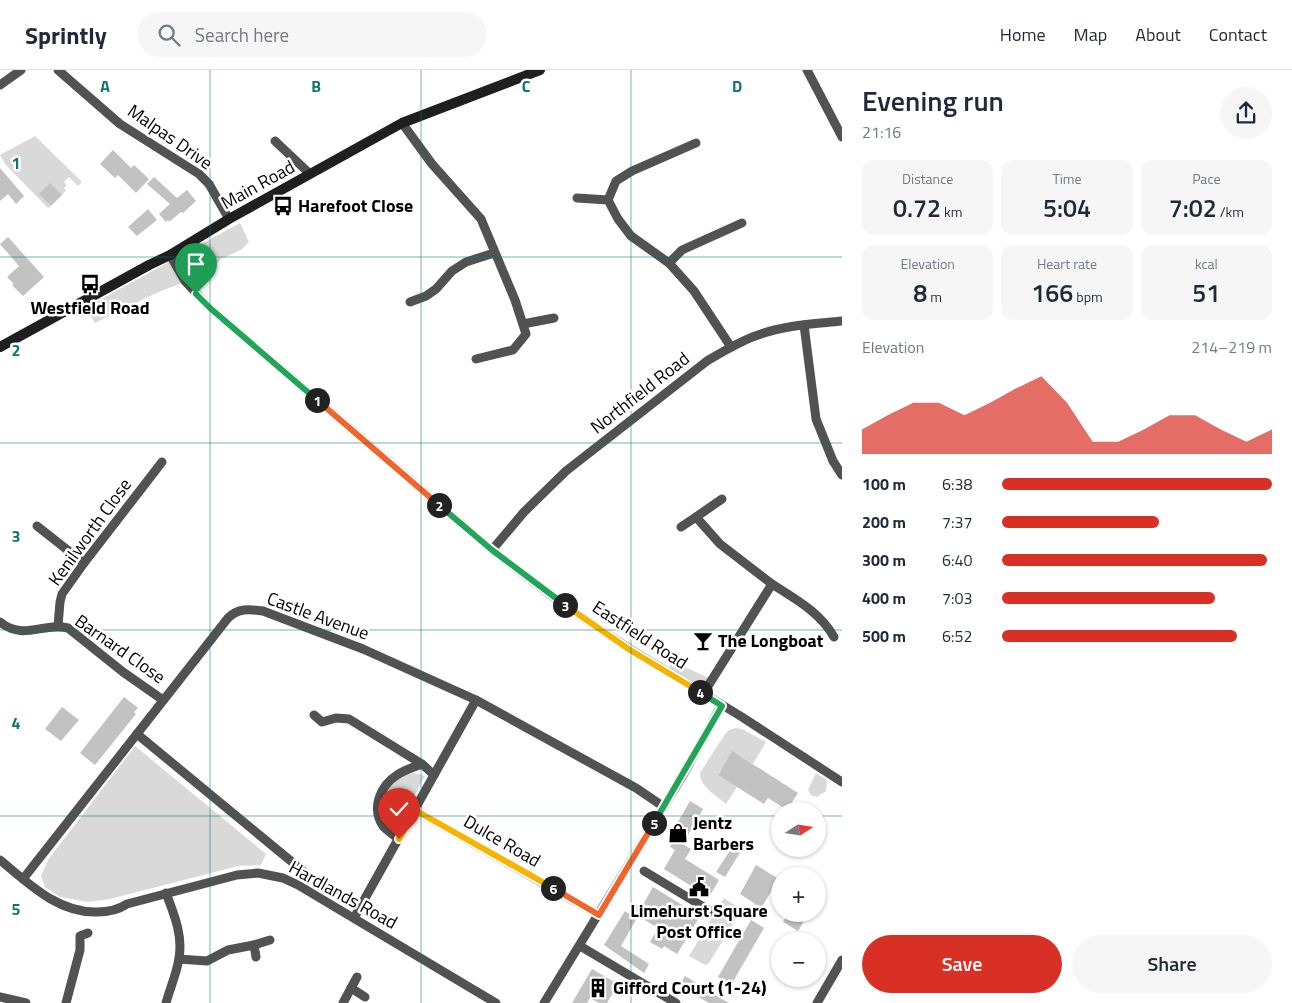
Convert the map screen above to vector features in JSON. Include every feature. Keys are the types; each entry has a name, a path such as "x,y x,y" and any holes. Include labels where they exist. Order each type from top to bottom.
{"street":[{"path":"0,85 21,70"},
{"name":"Malpas Drive","path":"58,70 120,124 200,174 209,184 229,219"},
{"name":"Main Road","path":"0,347 149,265 170,256 229,219 402,123 540,70"},
{"path":"807,70 842,137"},
{"path":"402,123 432,164 481,219 523,324 526,334 513,350 476,359"},
{"path":"275,141 310,174"},
{"path":"696,143 632,171 616,181 608,200 618,220 631,236 669,263 694,291 731,346"},
{"path":"577,198 608,200"},
{"path":"669,263 682,250 742,222"},
{"path":"410,302 426,296 436,289 452,271 466,262 494,253"},
{"name":"Eastfield Road","path":"170,256 185,281 210,308 492,550 562,603 630,650 842,782"},
{"path":"523,324 554,318"},
{"name":"Northfield Road","path":"492,550 524,512 566,471 707,361 731,346 778,329 804,324 842,321"},
{"path":"804,324 816,419 833,461 842,475"},
{"name":"Kenilworth Close","path":"58,626 62,594 84,562 162,462"},
{"path":"681,527 722,499"},
{"path":"696,517 720,544 818,616 834,637"},
{"path":"37,526 84,562"},
{"path":"703,694 772,584"},
{"name":"Castle Avenue","path":"23,879 230,616 239,611 249,609 262,610 363,649 476,700 636,788 664,807"},
{"name":"Barnard Close","path":"0,622 14,630 26,632 58,626 68,628 123,672 163,700"},
{"path":"354,918 476,700"},
{"path":"544,1003 664,807 722,706"},
{"path":"314,715 322,727 336,718 349,719 422,764 434,775"},
{"name":"Hardlands Road","path":"137,734 303,871"},
{"path":"399,839 384,827 380,818 377,806 380,794 388,781 399,773 422,764"},
{"name":"Dulce Road","path":"415,810 599,915"},
{"name":"Hardlands Road","path":"0,860 47,898 62,906 86,912 119,909 126,904 237,875 258,873 283,878 298,885 496,1003"},
{"path":"644,871 712,912"},
{"path":"166,893 177,924 180,940 179,958 166,1003"},
{"path":"66,1003 80,950 80,936 88,933"},
{"path":"179,958 208,961 228,950 270,940"},
{"path":"254,945 256,957"},
{"path":"580,946 676,1003"},
{"path":"817,1003 842,960"},
{"path":"343,1003 357,977"},
{"path":"351,988 365,997"},
{"path":"0,997 23,1002"}],"shaded area":[{"path":"35,136 82,182 78,186 69,177 64,182 67,185 62,195 40,194 51,206 48,208 6,165 0,155"},
{"path":"240,223 249,242 241,250 221,259 209,272 154,294 95,323 85,308"},
{"path":"671,661 709,678 700,684 689,681 669,667"},
{"path":"742,729 766,742 753,764 732,752 718,774 737,787 726,804 706,787 700,773 725,734 729,730"},
{"path":"135,746 266,854 261,865 238,866 110,899 88,902 60,897 45,887 41,876 48,860"},
{"path":"414,773 425,776 395,831 383,814 382,804 384,796 388,788 395,781 403,776"},
{"path":"816,773 827,780 826,791 817,797 811,795 808,790"},
{"path":"724,898 739,908 739,914 709,963 705,965 689,956"}],"building":[{"path":"113,150 131,168 134,165 149,179 136,193 118,175 115,178 100,164"},
{"path":"0,168 24,196 16,204 8,194 0,201"},
{"path":"154,177 177,198 187,190 196,201 183,213 181,212 169,222 168,220 166,222 159,214 170,204 147,184"},
{"path":"50,183 62,195 51,206 39,194"},
{"path":"148,209 157,220 137,236 128,227"},
{"path":"8,237 44,277 23,296 7,277 19,266 0,244"},
{"path":"124,697 138,708 134,712 136,714 95,765 80,753"},
{"path":"62,707 79,720 61,741 45,729"},
{"path":"732,751 798,793 792,802 774,802 768,798 764,804 718,775"},
{"path":"690,801 703,809 683,844 691,849 685,859 719,880 709,897 664,869 675,850 670,847 676,836 671,834"},
{"path":"733,846 741,851 725,877 716,872"},
{"path":"756,865 771,874 771,892 761,908 740,894"},
{"path":"653,887 700,916 677,954 664,946 662,949 650,942 658,928 638,916 621,946 649,964 644,973 604,945 625,911 629,914 635,904 641,908"},
{"path":"751,920 764,928 731,985 718,977"},
{"path":"783,922 803,922 798,931"},
{"name":"Gifford Court (1-24)","path":"592,969 618,984 607,1003 599,1003 590,998 587,1003 572,1003"},
{"path":"685,976 729,1003 709,1003 679,986"}],"place":[{"name":"Harefoot Close","path":"283,206"},
{"name":"Westfield Road","path":"90,284"},
{"name":"The Longboat","path":"703,641"},
{"name":"Jentz Barbers","path":"678,833"},
{"name":"Limehurst Square Post Office","path":"699,887"},
{"name":"Gifford Court (1-24)","path":"598,988"}],"route":[{"path":"196,294 492,550 562,603 630,650 722,706 682,777 599,915 415,810 399,839"}]}
